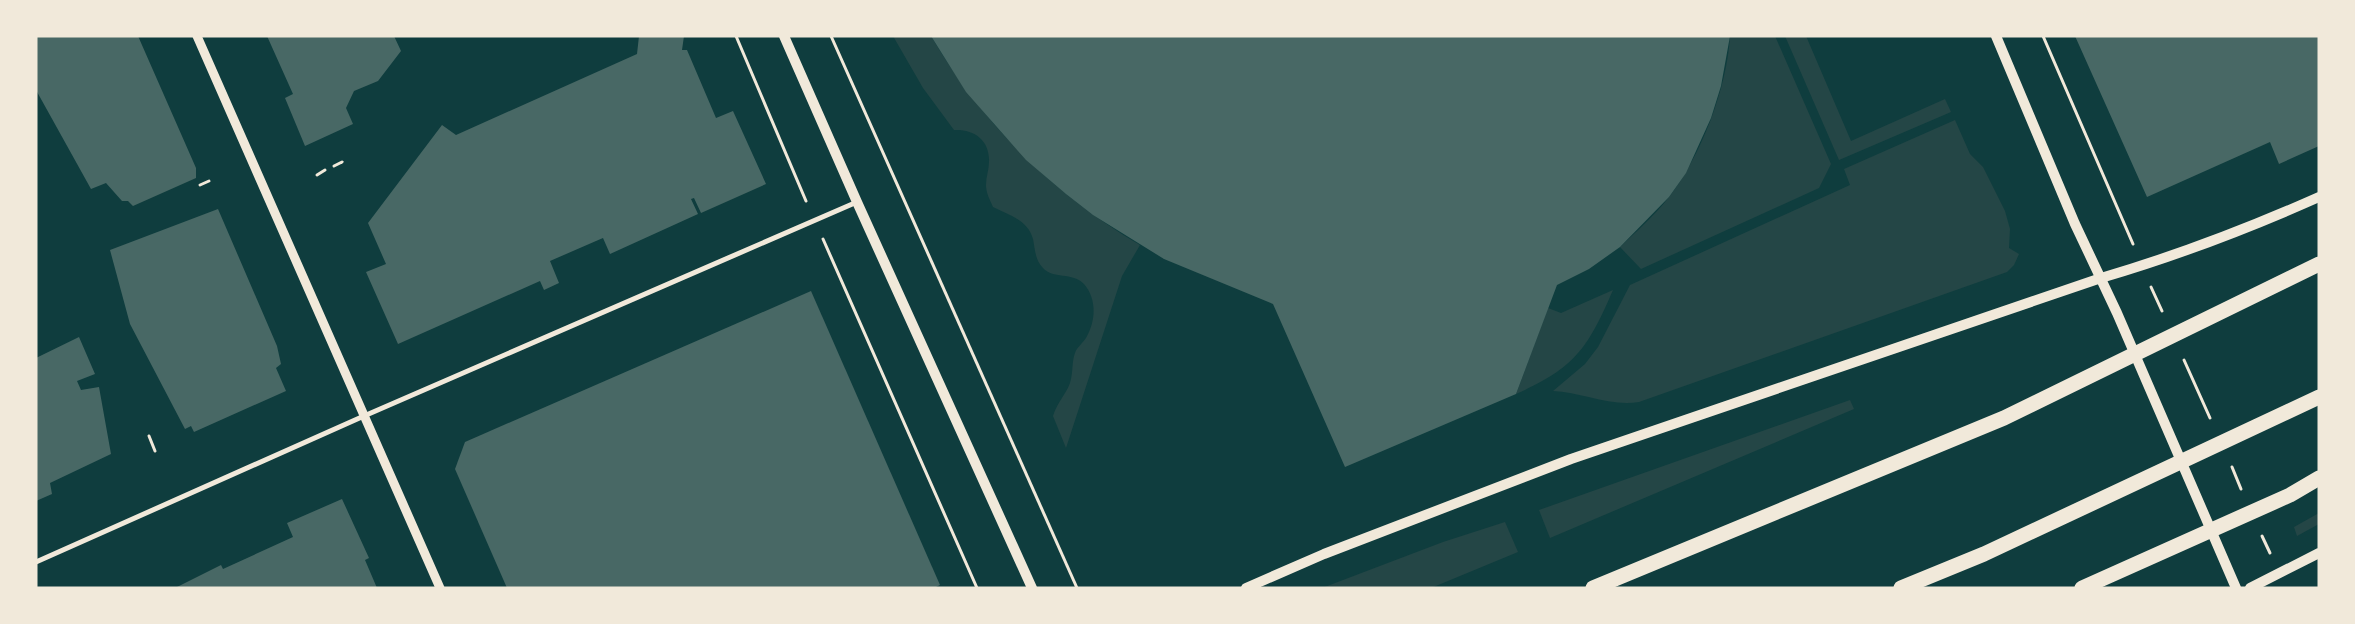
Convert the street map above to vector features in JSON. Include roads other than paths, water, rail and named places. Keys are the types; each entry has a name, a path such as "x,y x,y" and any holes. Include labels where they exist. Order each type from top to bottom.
{"highway":[{"path":"1594,588 2004,418 2319,264"},
{"path":"1901,588 1984,554 2319,397"},
{"path":"2082,588 2290,495 2319,478"}],"main road":[{"path":"784,36 1032,588"},
{"path":"1996,36 2236,588"},
{"path":"1246,588 1324,554 1571,458 2101,278 2163,260 2259,224 2319,197"},
{"path":"2250,588 2319,553"}],"street":[{"path":"197,36 440,588"},
{"path":"36,562 364,416 857,202"}]}
